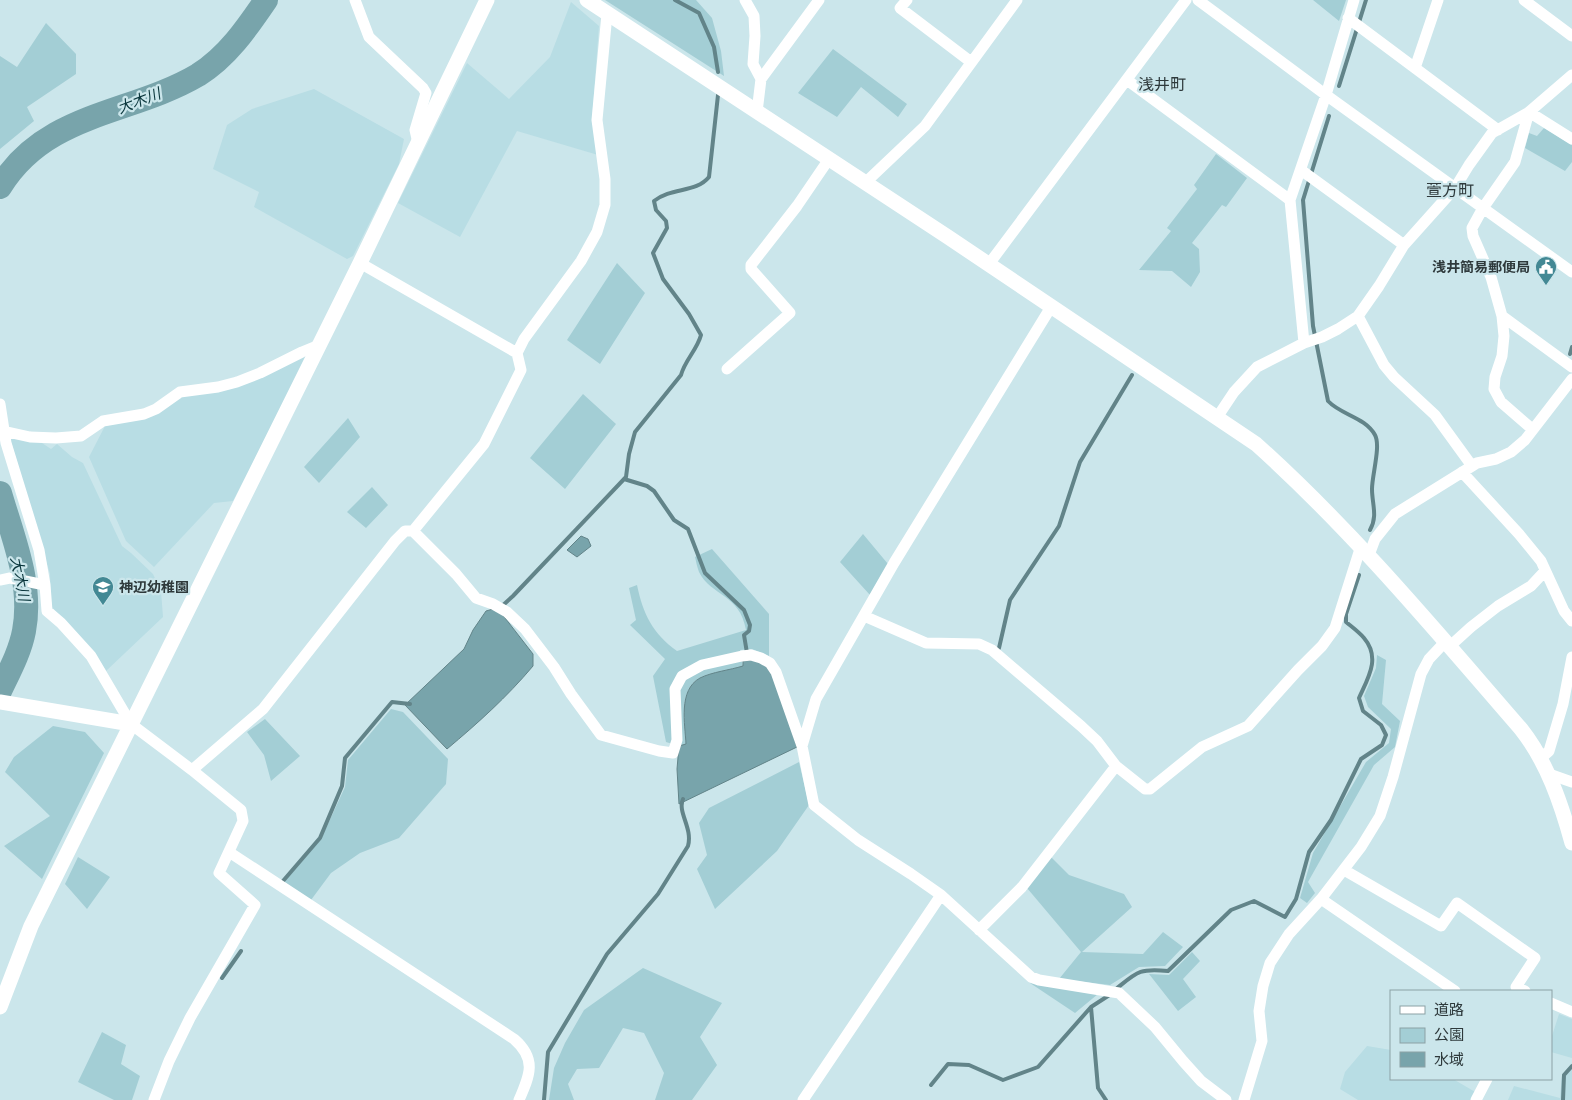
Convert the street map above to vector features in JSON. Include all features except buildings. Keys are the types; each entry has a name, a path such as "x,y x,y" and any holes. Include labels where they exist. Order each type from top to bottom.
{"street":[{"path":"355,0 369,36 426,93 415,130 418,143"},
{"path":"0,1007 31,926 360,263 487,0"},
{"path":"587,0 989,264 1263,451 1295,479 1365,551 1521,729 1541,758 1572,843"},
{"path":"745,0 754,16 753,64 761,79"},
{"path":"757,112 761,79 818,0"},
{"path":"907,0 900,8 971,62"},
{"path":"989,264 1186,0"},
{"path":"1198,0 1572,272"},
{"path":"1306,342 1290,200 1326,94 1354,0"},
{"path":"1415,68 1438,0"},
{"path":"1524,0 1572,36"},
{"path":"866,182 925,126 1012,2"},
{"path":"413,531 484,444 521,370 517,353 524,339 581,261 597,232 605,205 605,179 597,120 607,14"},
{"path":"1348,18 1498,130"},
{"path":"1216,419 1234,392 1257,367 1306,342 1338,330 1358,316 1380,286 1404,246 1455,188 1492,133 1529,112 1572,75"},
{"path":"1128,80 1290,200"},
{"path":"1529,112 1572,139"},
{"path":"1529,112 1515,162 1483,208 1472,228 1473,236 1491,277 1502,316 1504,336 1502,356 1495,377 1494,390 1501,402 1532,429"},
{"path":"727,369 790,313 751,269 751,265 797,206 829,159"},
{"path":"1301,170 1404,246"},
{"path":"360,263 517,353"},
{"path":"802,746 816,699 894,563 1051,307"},
{"path":"1358,316 1384,365 1394,377 1436,416 1467,469 1541,561 1564,611 1572,621"},
{"path":"1502,316 1572,367"},
{"path":"3,431 30,437 56,438 81,436 103,422 144,414 156,409 180,392 218,387 237,382 319,345"},
{"path":"864,616 926,642 979,644 992,650 1081,726 1097,741 1116,766 1144,789 1150,788 1202,747 1248,726 1322,646 1335,628 1365,551 1395,514 1477,463 1496,459 1511,452 1524,440 1572,379"},
{"path":"0,404 3,431 37,542 47,611 91,656 132,724 241,810 243,821 219,873 255,905 190,1018 169,1061 154,1100"},
{"path":"192,770 263,709 395,540 405,531 413,531 456,574 476,598 493,604 507,612 525,628 601,735 673,753 677,740 675,689 682,676 702,665 747,655 770,663 776,672 802,746 814,805 858,840 941,896 1031,977 1039,980 1119,993 1155,1027 1201,1081 1226,1100"},
{"path":"1244,1100 1262,1041 1259,1011 1262,986 1270,963 1289,934 1321,899 1362,847 1380,816 1393,777 1421,674 1429,659 1492,611 1531,586 1545,571"},
{"path":"5,579 43,584"},
{"path":"1541,758 1549,750 1563,704 1572,657"},
{"path":"5,703 132,724"},
{"path":"979,930 1022,887 1116,766"},
{"path":"1548,774 1572,782"},
{"path":"229,852 525,1048 530,1060 527,1081 519,1100"},
{"path":"1344,870 1441,926 1457,903 1535,958 1518,990"},
{"path":"803,1100 941,896"},
{"path":"1321,899 1454,990"},
{"path":"1552,1003 1572,1012"},
{"path":"1476,1100 1486,1080"}],"shaded area":[{"path":"571,2 599,26 592,120 598,155 517,131 460,237 398,203 467,63 509,99 550,57"},
{"path":"314,89 404,139 399,164 353,256 347,259 254,207 259,192 213,169 227,125 252,109"},
{"path":"309,354 233,501 214,503 154,567 126,541 89,457 105,426 181,394"},
{"path":"10,438 42,443 51,449 57,444 72,457 83,463 122,546 153,574 161,591 163,617 106,671 95,654 51,606 50,574"},
{"path":"1559,1014 1572,1019 1572,1058 1552,1052 1552,1036"},
{"path":"1367,1046 1390,1050 1390,1080 1455,1080 1477,1093 1473,1100 1358,1100 1340,1089 1345,1072"},
{"path":"1572,1063 1572,1100 1508,1100 1514,1086 1560,1098 1562,1075"}],"green space":[{"path":"605,0 696,0 712,18 721,51 724,76"},
{"path":"1313,0 1346,0 1339,21"},
{"path":"46,23 76,54 76,74 27,107 34,121 0,149 0,56 17,67"},
{"path":"833,49 907,104 898,117 861,87 837,117 798,93"},
{"path":"1544,128 1572,145 1572,162 1565,171 1525,148 1529,133 1537,136"},
{"path":"1216,154 1247,178 1226,207 1222,205 1192,243 1199,249 1200,272 1191,287 1172,271 1139,270 1171,231 1167,228 1197,189 1194,185"},
{"path":"617,263 645,293 600,364 567,340"},
{"path":"583,394 616,424 565,489 530,458"},
{"path":"348,418 360,437 319,483 304,467"},
{"path":"372,487 388,505 366,528 347,512"},
{"path":"863,534 888,564 870,595 840,562"},
{"path":"712,549 769,614 769,656 752,649 740,650 743,666 707,675 694,682 689,689 684,707 686,744 679,746 666,742 653,676 665,659 630,625 636,620 629,588 637,585 642,605 650,622 661,638 677,651 746,630 738,609 704,580 699,572 695,557"},
{"path":"1377,655 1386,660 1382,704 1400,721 1395,747 1374,765 1308,882 1315,893 1307,903 1300,898 1313,853 1366,762 1389,743 1391,729 1368,707 1364,696 1376,668"},
{"path":"391,709 403,712 448,759 446,784 399,838 360,853 331,873 311,900 284,882 321,839 345,787 348,760"},
{"path":"265,719 300,756 271,781 264,755 247,732"},
{"path":"53,726 85,732 104,753 42,879 4,846 50,816 5,772 14,757"},
{"path":"799,762 809,805 777,851 715,909 697,869 707,855 699,823 709,808"},
{"path":"78,857 110,877 87,909 65,884"},
{"path":"1051,857 1069,875 1124,894 1132,907 1082,952 1143,954 1163,932 1183,947 1165,966 1139,967 1110,985 1059,979 1081,952 1027,888"},
{"path":"1192,952 1200,961 1183,979 1196,997 1178,1011 1149,974 1169,975"},
{"path":"643,968 722,1003 700,1037 717,1065 692,1100 655,1100 664,1073 644,1033 623,1028 599,1068 577,1069 568,1084 574,1100 549,1100 554,1068 565,1043 584,1010"},
{"path":"1030,983 1098,994 1075,1013"},
{"path":"102,1032 126,1045 121,1064 140,1076 132,1100 114,1100 78,1082"}],"water":[{"path":"581,536 588,539 591,546 577,557 567,550"},
{"path":"493,609 502,614 533,654 533,666 492,709 447,749 405,705 464,649 473,630 486,611"},
{"path":"753,660 766,665 775,677 797,747 679,804 677,769 679,746 686,744 684,708 688,691 693,683 700,678 743,666 743,661"}],"waterway":[{"name":"大木川","path":"0,187 19,162 41,143 65,129 172,88 208,68 236,41 266,0"},
{"path":"675,0 699,13 714,47 718,72"},
{"path":"1339,86 1366,0"},
{"path":"501,607 626,477 629,454 635,432 681,375 697,345 701,335 689,314 663,279 653,253 667,228 666,221 656,210 654,201 668,194 697,186 709,177 718,95"},
{"path":"1329,116 1303,200 1313,326 1328,401 1339,410 1365,424 1371,429 1377,440 1377,453 1372,483 1374,520 1370,530"},
{"path":"1570,354 1572,347"},
{"path":"999,648 1010,600 1059,526 1080,462 1132,375"},
{"path":"624,479 647,486 654,491 674,520 688,529 705,573 744,610 750,625 749,631 744,635 747,653"},
{"name":"大木川","path":"0,493 16,544 26,596 24,631 20,647 0,691"},
{"path":"1116,989 1139,972 1151,970 1168,971 1231,910 1254,901 1285,917 1296,899 1309,852 1331,820 1361,759 1382,745 1386,735 1381,725 1363,711 1359,698 1369,676 1372,653 1362,636 1346,622 1346,614 1359,575"},
{"path":"283,881 320,838 342,786 345,758 392,702 410,704"},
{"path":"544,1100 548,1052 607,954 658,894 688,846 689,839 682,809 683,799"},
{"path":"222,978 241,951"},
{"path":"1106,1100 1098,1088 1091,1007 1111,994"},
{"path":"931,1085 948,1064 969,1065 1003,1080 1038,1067 1091,1007"},
{"path":"1563,1100 1564,1075 1572,1066"}],"place":[{"name":"浅井簡易郵便局","path":"1546,286"},
{"name":"神辺幼稚園","path":"103,606"}],"district":[{"name":"浅井町","path":"1162,85"},
{"name":"萱方町","path":"1450,191"}]}
